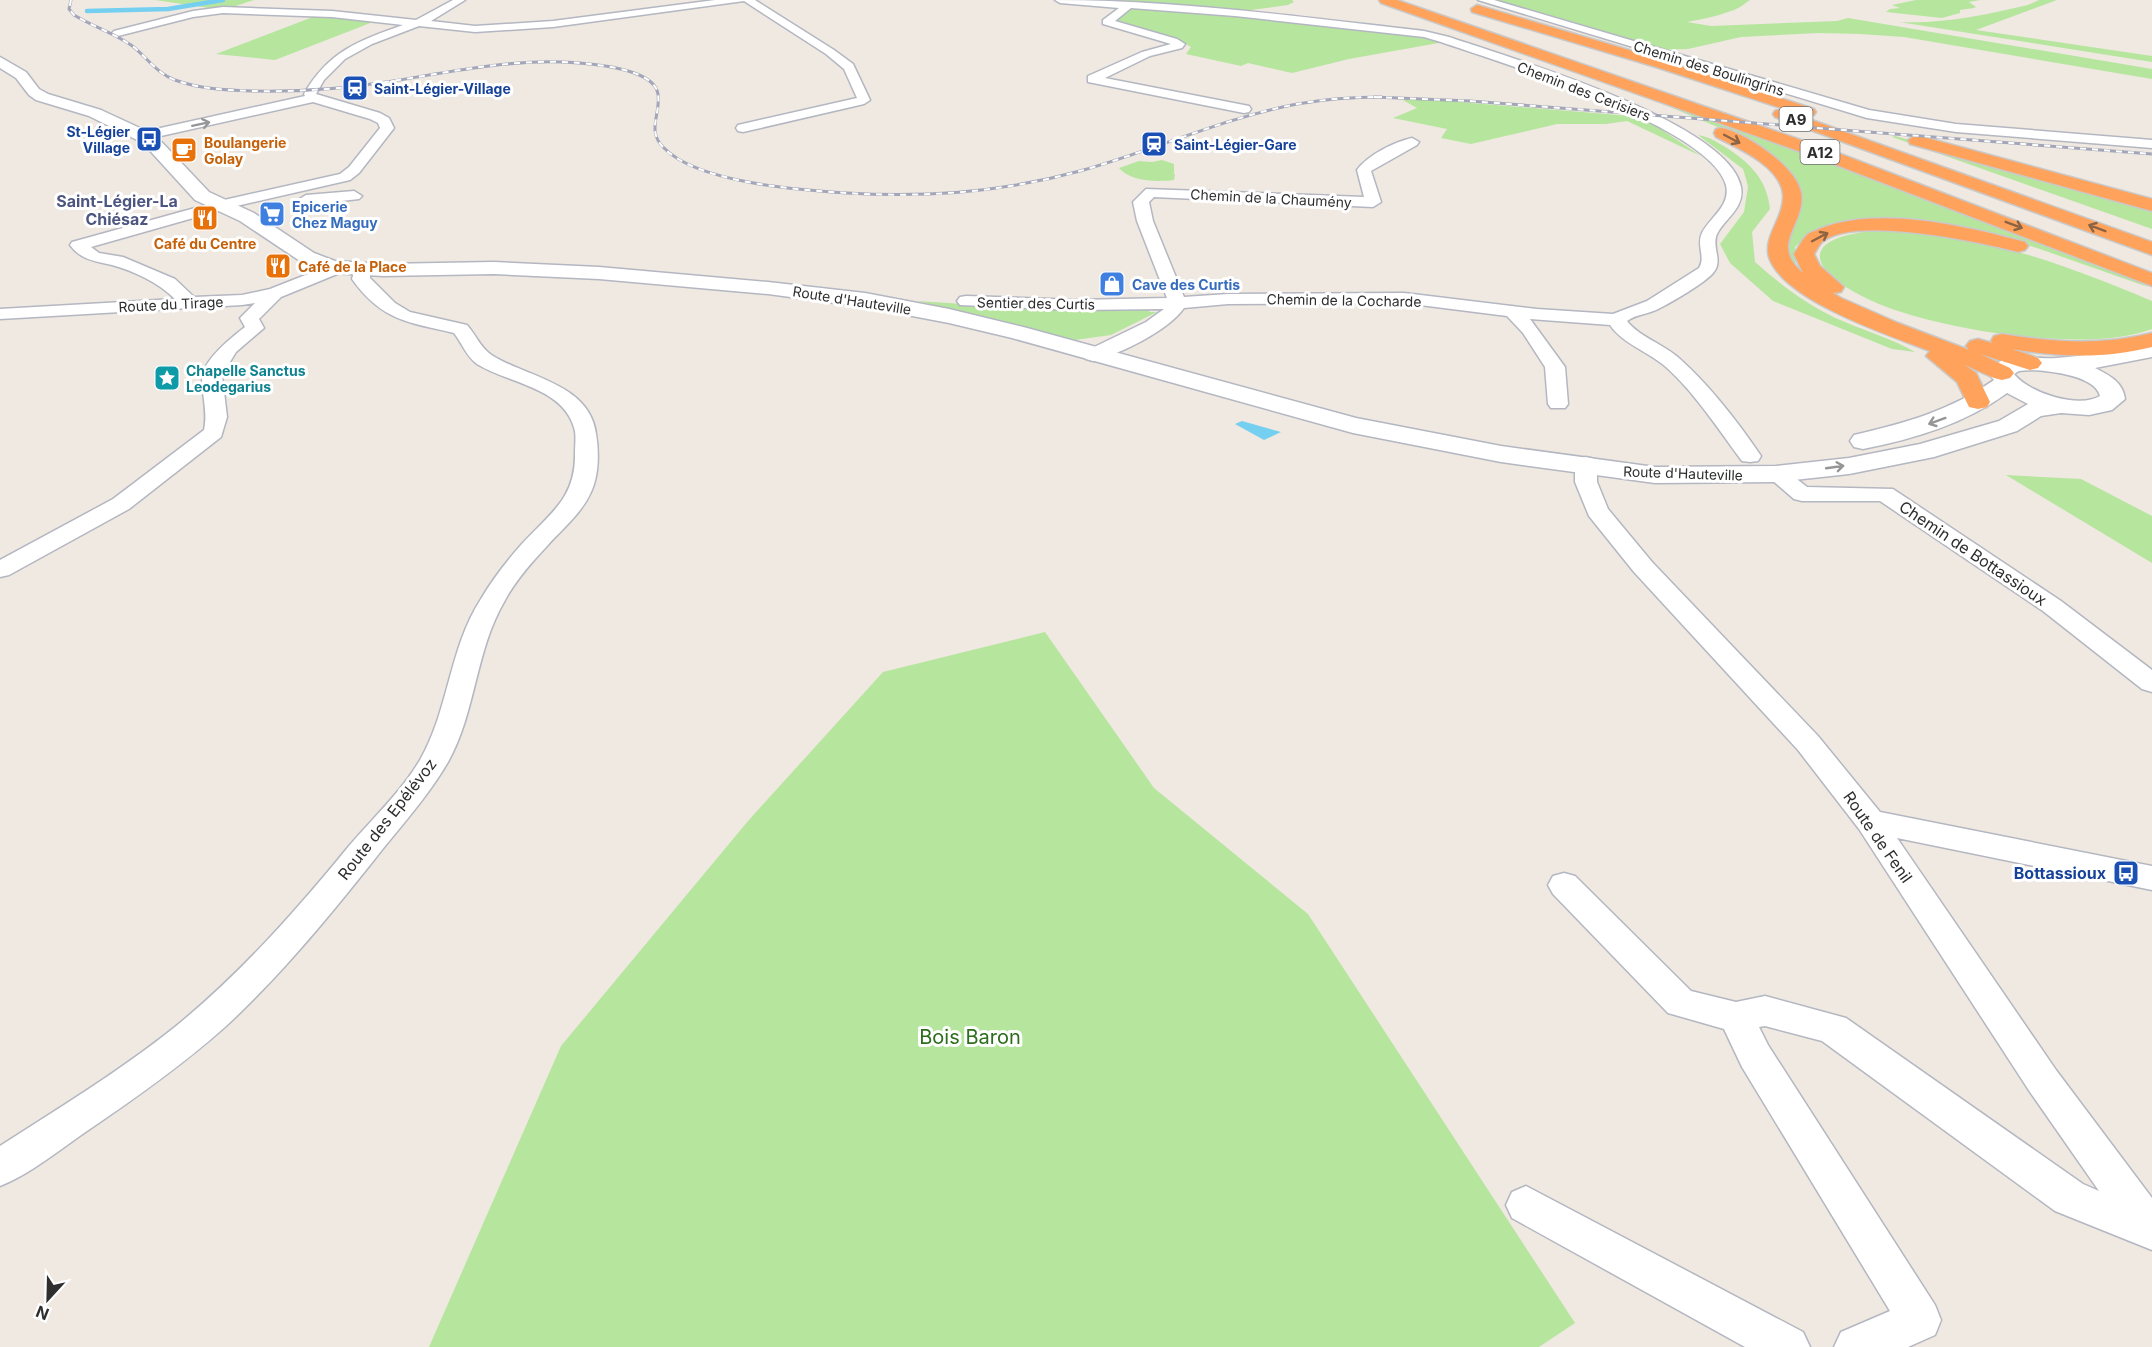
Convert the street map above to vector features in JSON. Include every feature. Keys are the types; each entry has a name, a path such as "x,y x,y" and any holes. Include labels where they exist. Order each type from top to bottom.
{"highway":[{"name":"A12","path":"1385,0 1857,166 2152,280"},
{"name":"A9","path":"1410,0 1792,130 2152,264"},
{"name":"A9","path":"1661,64 1457,5 1809,124 2152,249"},
{"path":"1485,35 1702,123 1765,159 1788,182 1792,193 1791,207 1779,233 1777,246 1780,259 1787,270 1816,292 1870,319 1958,369 1967,378 1978,402"},
{"path":"1661,64 1940,147 2152,205"},
{"path":"1661,64 1858,130 2152,234"},
{"path":"2041,364 1900,319 1850,297 1818,276 1805,259 1808,245 1825,233 1860,226 1908,226 1954,231 2038,252 2152,295"},
{"path":"1870,319 1965,356 2004,378"},
{"path":"1900,319 1986,338 2051,347 2111,348 2152,340"}],"main road":[{"path":"0,62 21,75 34,92 42,97 95,113 143,136"},
{"name":"Route d'Hauteville","path":"143,136 198,194 243,216 307,257 336,268 529,269 599,273 865,300 949,316 1353,425 1501,454 1655,475 1776,474 1849,466 1925,451 2008,426 2034,410 2062,405"},
{"path":"2041,364 2100,361 2152,350"},
{"path":"2004,378 2029,396 2062,405 2082,408 2103,406 2113,399 2112,390 2092,376 2041,364"},
{"name":"Route d'Hauteville","path":"1586,464 1609,460 1696,460 1750,456 1825,448 1897,434 1962,412 1978,402 2004,378 2009,366 2041,364"},
{"path":"2112,390 2120,382 2152,369"},
{"path":"1750,456 1776,474"}],"street":[{"path":"224,10 237,0"},
{"path":"313,98 310,94 313,88 327,67 341,55 416,23 460,0"},
{"path":"118,33 193,14 224,10 312,13 475,29 511,29 740,0"},
{"path":"743,128 864,100 849,67 821,45 748,0"},
{"name":"Chemin des Cerisiers","path":"1059,0 1235,13 1445,39 1658,119 1708,152 1728,173 1733,182 1734,195 1731,206 1708,238 1710,259 1708,267 1653,305 1623,315 1617,320"},
{"name":"Chemin des Boulingrins","path":"1483,0 1867,114 1956,128 2152,144"},
{"path":"1129,5 1107,22 1173,41 1179,44 1178,46 1146,54 1092,79 1244,109"},
{"path":"1235,13 1269,11 1289,6"},
{"path":"143,136 313,98 375,116 384,122 387,128 354,170 345,177 220,205 78,245 94,257 117,261 169,283 189,303"},
{"name":"Chemin de la Chaumény","path":"1178,303 1145,221 1141,202 1144,196 1151,192 1373,202 1364,170 1371,163 1412,142"},
{"path":"243,216 306,200 354,196"},
{"name":"Route du Tirage","path":"0,314 242,300 275,293 336,268"},
{"name":"Route des Epélévoz","path":"0,1168 152,1065 189,1036 234,996 303,926 428,771 444,738 475,634 489,606 517,566 570,509 583,489 587,459 586,435 574,408 537,382 483,359 474,351 460,329 418,321 394,310 361,279 362,269"},
{"path":"0,570 121,504 214,433 217,417 212,375 229,348 255,328 249,318 275,293"},
{"name":"Chemin de la Cocharde","path":"1178,303 1228,299 1404,298 1617,320"},
{"name":"Sentier des Curtis","path":"966,301 1077,305 1178,303"},
{"path":"1094,355 1165,319 1178,303"},
{"path":"1512,310 1530,330 1555,368 1558,404"},
{"path":"1617,320 1623,328 1655,348 1678,369 1750,456"},
{"name":"Route de Fenil","path":"1586,464 1586,482 1597,510 1642,567 1808,744 1870,821 2043,1081 2151,1230"},
{"name":"Chemin de Bottassioux","path":"1776,474 1802,494 1885,494 2052,606 2152,683"},
{"path":"1870,821 2152,878"},
{"path":"1564,885 1680,1003 1736,1017 1765,1011 1833,1029 2069,1198 2151,1230"},
{"path":"1736,1017 1755,1056 1920,1320 1856,1347"},
{"path":"1526,1205 1788,1347"}],"green space":[{"path":"155,0 254,0 223,10"},
{"path":"1078,0 1292,0 1294,2 1288,5 1236,12"},
{"path":"1492,0 1750,0 1728,12 1687,22 1711,26 1837,21 1848,18 2152,69 2152,79 1904,37 1860,34 1818,33 1741,37 1688,49 1660,50"},
{"path":"1916,0 1980,0 1969,2 1976,7 1974,8 1960,10 1960,13 1942,18 1886,12 1900,8 1892,5"},
{"path":"2039,0 2057,0 1976,30 2152,56 2152,62 1899,22 1932,22 1964,18 2028,5"},
{"path":"1135,7 1237,15 1417,35 1444,42 1349,59 1292,73 1248,63 1241,66 1186,54 1191,47 1179,40 1113,22"},
{"path":"318,15 378,20 275,60 216,54"},
{"path":"1649,98 1759,134 2129,277 2148,287 2003,238 1926,225 1809,234 1795,247 1796,266 1787,259 1786,250 1798,188 1720,128"},
{"path":"1403,100 1436,100 1643,117 1701,156 1627,121 1606,124 1557,124 1471,144 1441,138 1447,129 1393,118 1417,108"},
{"path":"1698,135 1712,139 1738,156 1754,170 1765,187 1770,209 1752,232 1755,262 1786,288 1820,310 1915,352 1892,349 1773,301 1730,263 1720,244 1744,212 1748,187 1746,179 1743,169"},
{"path":"1892,137 2152,207 2152,229"},
{"path":"1162,160 1174,164 1174,173 1172,173 1175,174 1174,180 1152,181 1137,178 1124,173 1119,168 1139,161"},
{"path":"1884,230 1919,232 1987,244 2087,275 2152,301 2152,329 2124,336 2054,339 1976,330 1906,314 1879,304 1837,281 1825,269 1820,258 1823,248 1834,240 1854,234"},
{"path":"917,301 964,304 1146,306 1150,312 1157,312 1111,335 1075,340"},
{"path":"2006,475 2081,479 2152,516 2152,563"},
{"name":"Bois Baron","path":"1045,632 1154,788 1308,914 1575,1323 1539,1347 429,1347 561,1046 748,821 883,672"}],"water":[{"path":"1242,421 1281,432 1264,440 1235,424"}],"waterway":[{"path":"87,11 168,9 223,0"}],"railway":[{"path":"71,0 69,9 74,15 131,45 168,77 213,89 269,91 336,88 518,63 563,62 617,68 632,72 654,85 658,94 656,135 664,148 680,160 724,177 777,187 827,192 906,195 994,189 1080,171 1269,110 1318,101 1377,97"},
{"path":"1377,97 1470,101 2152,154"},
{"path":"1377,97 1382,97"}],"place":[{"name":"Saint-Légier-Village","path":"355,88"},
{"name":"St-Légier Village","path":"149,139"},
{"name":"Saint-Légier-Gare","path":"1154,144"},
{"name":"Boulangerie Golay","path":"184,150"},
{"name":"Epicerie Chez Maguy","path":"272,214"},
{"name":"Café du Centre","path":"205,218"},
{"name":"Café de la Place","path":"278,266"},
{"name":"Cave des Curtis","path":"1112,284"},
{"name":"Chapelle Sanctus Leodegarius","path":"167,378"},
{"name":"Bottassioux","path":"2126,873"}],"district":[{"name":"Saint-Légier-La Chiésaz","path":"117,210"}]}
